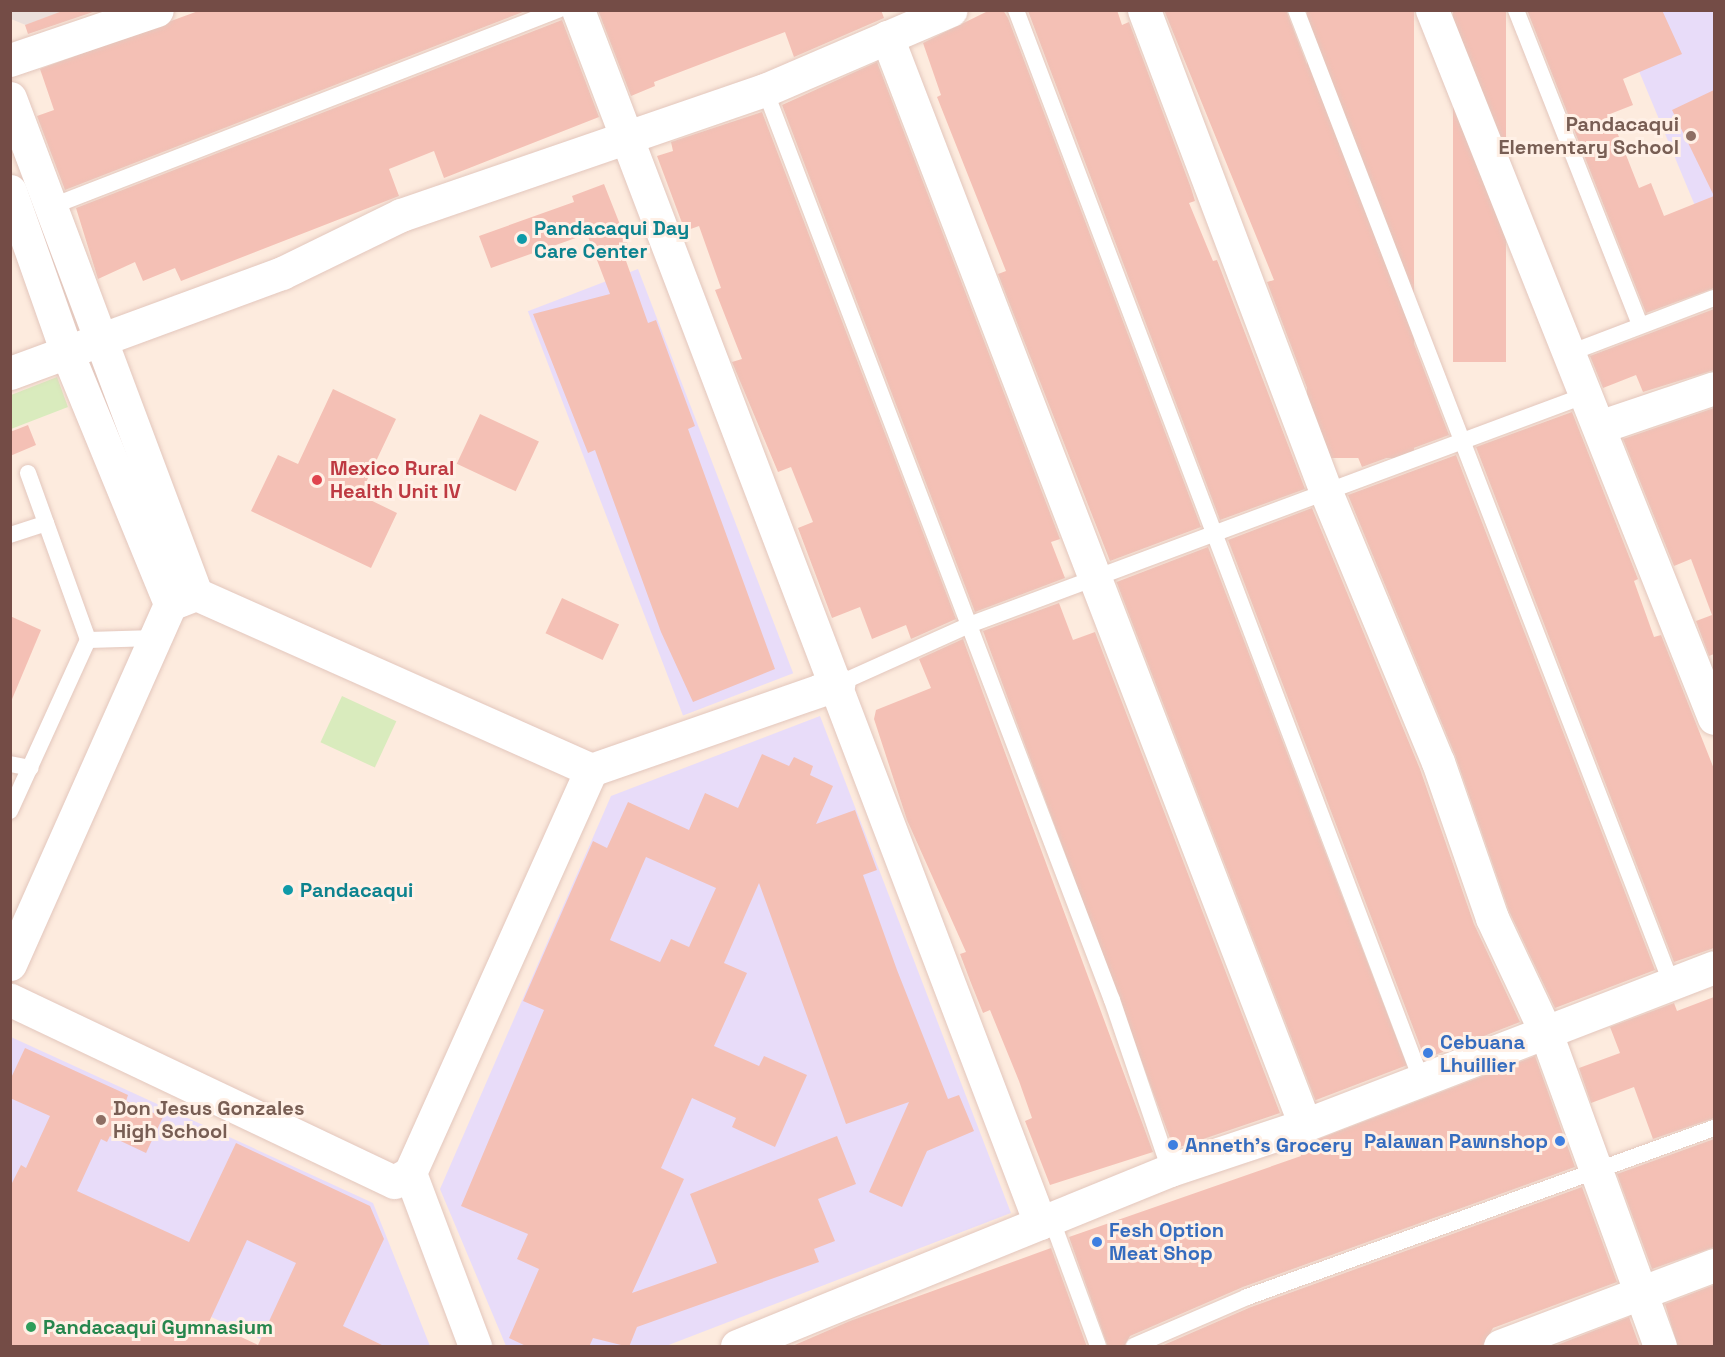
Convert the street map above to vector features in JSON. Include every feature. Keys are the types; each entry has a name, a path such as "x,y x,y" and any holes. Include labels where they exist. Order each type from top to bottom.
{"street":[{"path":"10,60 157,10"},
{"path":"578,10 626,141 1046,1220"},
{"path":"10,373 66,350 100,340 282,273 401,215 626,141 765,90 951,10"},
{"path":"1144,10 1326,492 1438,762 1492,918 1546,1033 1593,1170 1659,1347"},
{"path":"1432,10 1567,354 1602,426 1708,678 1714,718"},
{"path":"887,37 1305,1125"},
{"path":"10,98 23,209 66,350 183,599 591,770 838,684"},
{"path":"23,209 100,340 183,599"},
{"path":"1602,426 1714,388"},
{"path":"10,964 17,926 155,638 183,599"},
{"path":"454,1347 402,1177 591,770"},
{"path":"737,1347 1170,1170 1305,1125 1714,967"},
{"path":"10,1000 402,1177 475,1347"},
{"path":"1500,1347 1714,1265"}],"lane":[{"path":"23,209 558,10"},
{"path":"1016,10 1421,1079"},
{"path":"1296,10 1672,985"},
{"path":"1516,10 1640,324"},
{"path":"765,90 1112,1000 1170,1170"},
{"path":"1567,354 1640,324 1714,298"},
{"path":"838,684 969,625 1216,536 1326,492 1586,395"},
{"path":"10,812 88,640 28,473"},
{"path":"10,535 46,523"},
{"path":"88,640 155,638"},
{"path":"10,764 31,768"},
{"path":"1134,1347 1247,1297 1714,1128"},
{"path":"1046,1220 1098,1347"}],"shaded area":[{"path":"10,11 87,11 38,30 11,19"},
{"name":"Pandacaqui Elementary School","path":"1614,11 1714,11 1714,234 1708,237"},
{"path":"638,269 793,673 683,716 528,311"},
{"path":"820,716 1011,1213 666,1346 506,1346 440,1189 611,796"},
{"name":"Don Jesus Gonzales High School","path":"11,1037 373,1203 430,1346 276,1346 173,1300 11,1300"}],"green space":[{"path":"57,377 68,407 11,429 11,395"},
{"path":"342,696 396,721 375,768 320,742"}],"building":[{"path":"65,10 96,11 28,34 25,25"},
{"path":"201,10 528,10 65,190 37,116 54,110 40,69"},
{"path":"598,10 881,10 884,18 794,57 785,32 654,82 655,86 631,96"},
{"path":"990,10 1003,10 1008,18 1201,527 1110,561 998,274 1006,271 937,97 941,95 923,43"},
{"path":"1117,10 1122,25 1129,22 1191,188 1195,201 1189,203 1213,261 1217,260 1305,489 1220,520 1028,11"},
{"path":"1164,10 1286,10 1449,435 1362,467 1345,426 1324,433 1267,282 1274,280"},
{"path":"1307,10 1414,10 1414,458 1307,458"},
{"path":"1453,10 1506,10 1506,362 1453,362"},
{"path":"1527,10 1662,10 1682,54 1623,79 1633,105 1610,114 1639,188 1651,183 1664,216 1714,196 1714,288 1646,313"},
{"path":"562,20 599,117 444,178 434,151 389,169 399,196 181,281 175,268 143,281 135,262 98,279 76,208"},
{"path":"877,62 1060,539 1051,542 1065,578 975,612 782,105"},
{"path":"1714,90 1714,196 1672,110"},
{"path":"762,112 956,619 911,639 906,625 872,639 860,607 832,618 798,528 813,522 791,467 778,472 732,362 742,359 715,290 721,288 699,226 685,231 657,156 673,151 671,142"},
{"path":"604,184 632,255 625,258 648,323 656,320 695,426 688,429 775,669 693,702 661,632 595,450 588,453 533,314 610,294 587,234 491,268 479,236 574,202 572,196"},
{"path":"1714,309 1714,370 1643,392 1636,375 1603,388 1590,356"},
{"name":"Mexico Rural Health Unit IV","path":"333,389 396,419 360,495 397,513 371,568 251,511 278,455 298,464"},
{"path":"1714,408 1714,654 1709,656 1696,621 1712,615 1691,559 1674,566 1623,439"},
{"path":"1572,412 1638,579 1634,581 1654,637 1661,635 1714,769 1714,948 1674,962 1476,447"},
{"path":"480,414 539,441 516,491 457,464"},
{"path":"28,425 36,445 10,456 10,432"},
{"path":"1456,455 1655,970 1555,1008 1509,911 1455,755 1348,495"},
{"path":"1312,508 1420,769 1474,924 1520,1022 1425,1059 1228,540"},
{"path":"1208,547 1407,1065 1315,1100 1117,582"},
{"path":"562,598 619,625 603,660 546,633"},
{"path":"1059,603 1073,640 1095,632 1280,1113 1174,1149 983,631"},
{"path":"10,616 41,630 10,704"},
{"path":"963,639 1153,1152 1050,1185 1025,1121 1032,1118 1019,1081 990,1010 983,1013 960,954 966,952 907,820 874,719 876,710 931,688 919,659"},
{"path":"762,754 789,766 794,757 813,766 810,775 833,786 816,824 855,810 877,870 863,875 897,970 948,1099 959,1095 974,1131 927,1151 902,1207 869,1192 909,1102 846,1124 759,883 724,963 747,973 714,1046 759,1066 764,1056 807,1075 775,1147 732,1127 736,1118 692,1098 661,1168 684,1179 632,1293 717,1263 690,1194 837,1136 856,1184 818,1199 835,1241 814,1249 819,1262 637,1327 629,1347 593,1338 589,1347 528,1347 509,1338 539,1269 517,1259 528,1234 461,1206 544,1010 523,1001 593,841 607,848 628,802 689,830 705,793 738,808","holes":["646,857 716,888 689,947 671,939 660,962 610,940"]},
{"path":"1714,997 1714,1118 1653,1139 1634,1087 1591,1103 1579,1068 1620,1053 1610,1027 1674,1003 1677,1011"},
{"name":"Don Jesus Gonzales High School","path":"25,1048 128,1095 126,1101 163,1117 146,1153 110,1136 107,1142 101,1139 77,1191 189,1242 236,1143 370,1206 384,1239 343,1326 386,1347 10,1347 10,1187 21,1165 26,1168 50,1116 10,1098 10,1080","holes":["247,1240 296,1263 258,1345 209,1322"]},
{"path":"1535,1056 1575,1167 1243,1287 1130,1336 1124,1347 1108,1347 1069,1237 1301,1156 1298,1147"},
{"path":"1714,1139 1714,1247 1652,1269 1617,1174"},
{"path":"1582,1187 1617,1282 1493,1328 1482,1347 1159,1347 1251,1307"},
{"path":"1051,1248 1087,1347 790,1347 850,1321"},
{"path":"1714,1285 1714,1347 1678,1347 1665,1304"},
{"path":"1629,1317 1640,1347 1552,1347"}],"place":[{"name":"Pandacaqui Elementary School","path":"1691,136"},
{"name":"Pandacaqui Day Care Center","path":"522,239"},
{"name":"Mexico Rural Health Unit IV","path":"317,480"},
{"name":"Pandacaqui","path":"288,890"},
{"name":"Cebuana Lhuillier","path":"1428,1053"},
{"name":"Don Jesus Gonzales High School","path":"101,1120"},
{"name":"Palawan Pawnshop","path":"1560,1141"},
{"name":"Anneth's Grocery","path":"1173,1145"},
{"name":"Fesh Option Meat Shop","path":"1097,1242"},
{"name":"Pandacaqui Gymnasium","path":"31,1327"}]}
